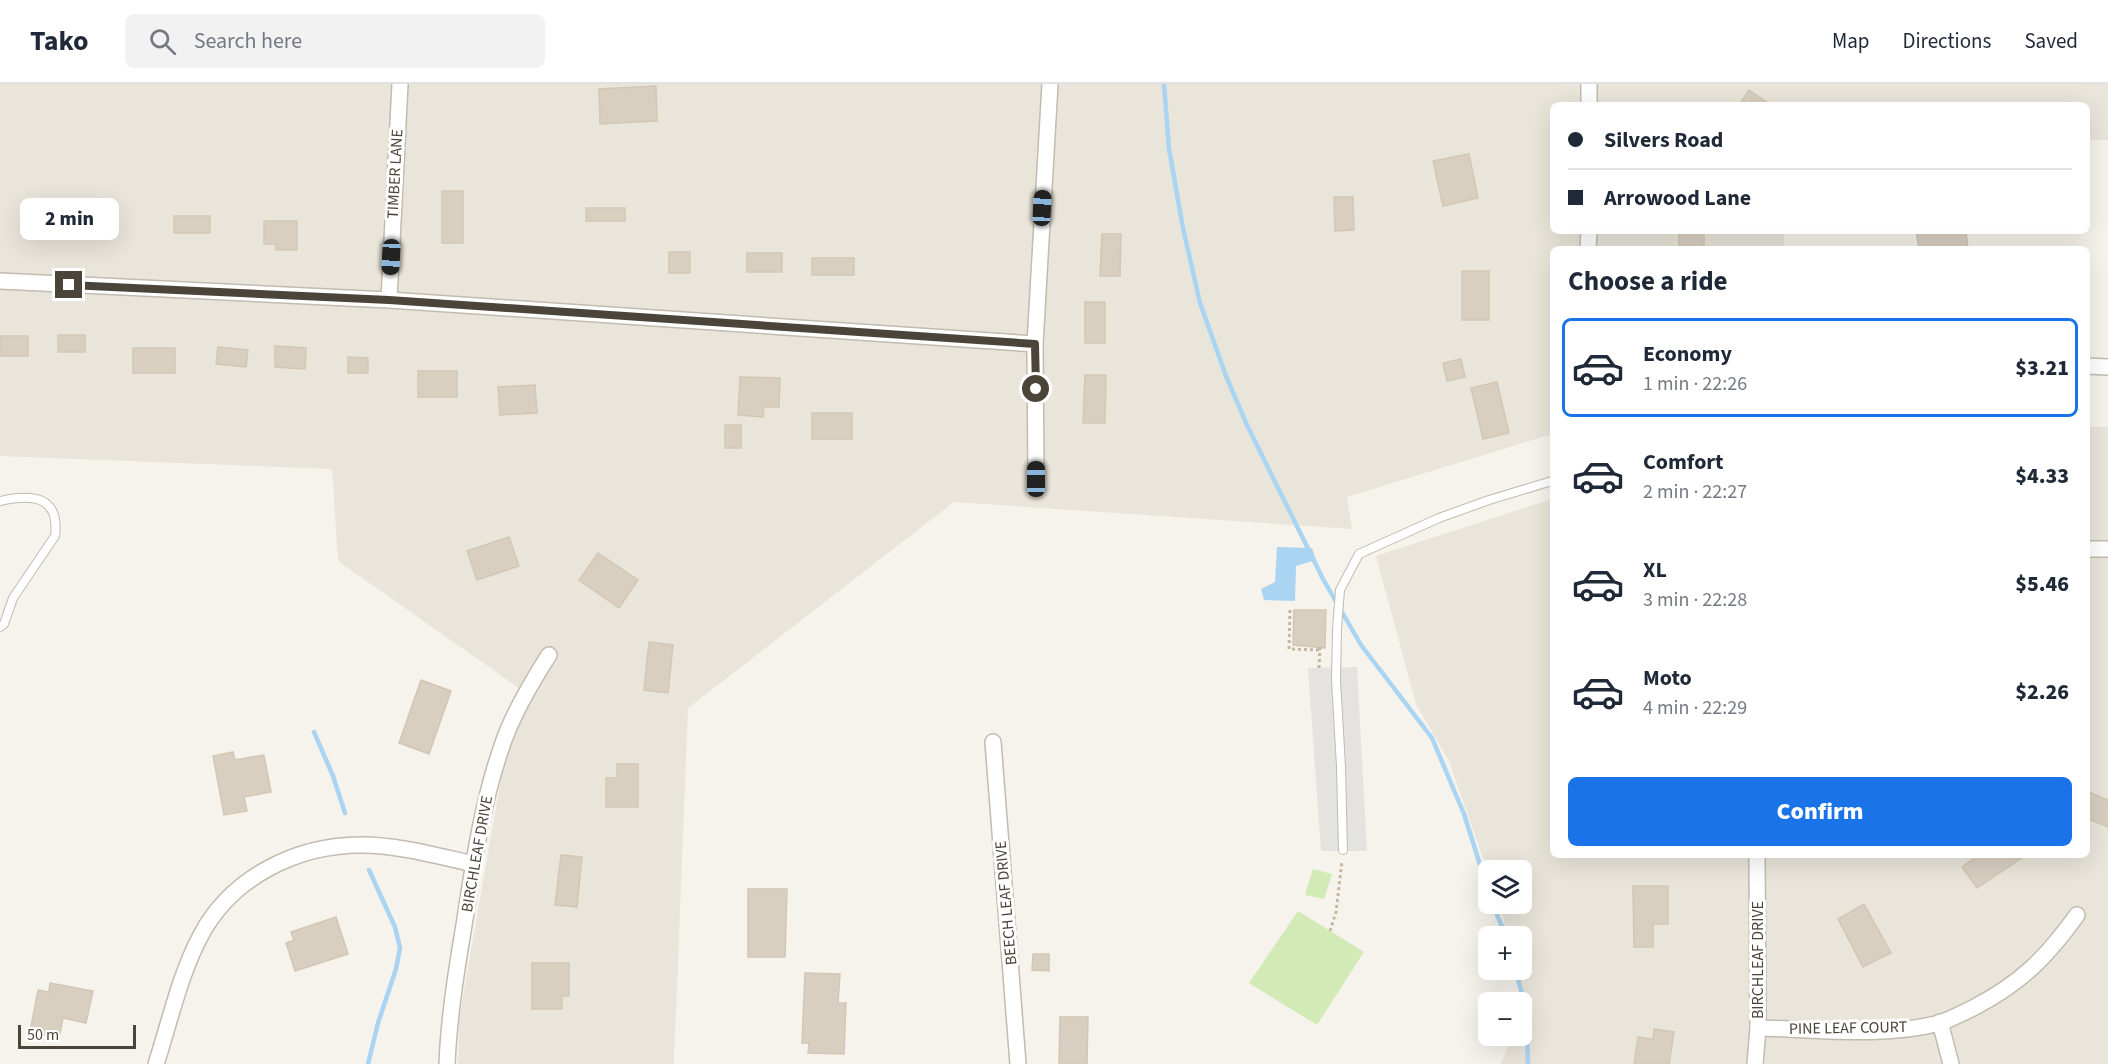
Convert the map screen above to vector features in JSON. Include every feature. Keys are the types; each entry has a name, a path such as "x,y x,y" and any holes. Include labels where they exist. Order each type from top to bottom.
{"street":[{"name":"TIMBER LANE","path":"389,300 400,84"},
{"path":"1036,479 1035,344 1050,84"},
{"path":"1589,84 1589,102"},
{"path":"0,281 389,300 1035,344"},
{"path":"2090,366 2108,367"},
{"path":"2090,549 2108,549"},
{"name":"BIRCHLEAF DRIVE","path":"447,1064 452,1004 487,795 504,740 528,689 549,656"},
{"name":"BEECH LEAF DRIVE","path":"993,742 1018,1064"},
{"path":"156,1064 189,961 202,933 218,908 261,873 301,854 342,846 386,847 474,864"},
{"name":"BIRCHLEAF DRIVE","path":"1755,1064 1758,1028 1757,858"},
{"name":"PINE LEAF COURT","path":"1758,1028 1881,1030 1941,1022 1983,1003 2020,980 2040,963 2077,915"},
{"path":"1941,1022 1951,1064"}],"lane":[{"path":"1343,850 1341,767 1335,680 1337,629 1340,590 1359,554 1439,518 1550,482"},
{"path":"0,501 34,497 44,500 51,509 57,524 55,536 13,598 4,624 0,627"}],"path":[{"path":"1290,610 1289,649 1320,649 1319,668"},
{"path":"1330,931 1339,896 1343,850"}],"shaded area":[{"path":"0,84 2108,84 2108,140 2090,140 2090,102 1550,102 1550,234 1784,234 1784,246 1550,246 1550,435 1347,497 1352,529 954,502 688,708 674,1064 458,1064 459,1019 505,756 516,726 533,698 338,561 332,469 0,456"},
{"path":"2090,427 2108,427 2108,1064 1501,1064 1508,1046 1532,1046 1532,992 1522,992 1519,980 1532,980 1532,926 1505,926 1502,914 1532,914 1532,860 1484,860 1448,759 1416,704 1376,556 1550,500 1550,858 2090,858"},
{"path":"1357,667 1367,851 1321,851 1308,668"}],"green space":[{"path":"1313,869 1332,874 1324,899 1305,895"},
{"path":"1298,911 1364,952 1317,1025 1249,983"}],"water":[{"path":"1277,547 1312,548 1316,560 1296,566 1295,601 1264,600 1261,589 1275,582"}],"building":[{"path":"656,86 657,121 600,124 599,89"},
{"path":"1749,90 1767,102 1741,102"},
{"path":"1469,154 1478,198 1443,206 1433,161"},
{"path":"442,191 463,191 463,243 442,243"},
{"path":"1334,197 1353,197 1354,230 1335,231"},
{"path":"44,203 71,203 71,230 44,230"},
{"path":"586,208 625,208 625,221 586,221"},
{"path":"174,216 210,216 210,233 174,233"},
{"path":"264,221 297,221 297,250 276,250 276,244 264,244"},
{"path":"1102,234 1121,234 1120,276 1100,276"},
{"path":"1679,234 1704,234 1704,246 1679,246"},
{"path":"1916,234 1966,234 1968,246 1918,246"},
{"path":"669,252 690,252 690,273 669,273"},
{"path":"747,253 782,253 782,272 747,272"},
{"path":"812,258 854,258 854,275 812,275"},
{"path":"1462,271 1489,271 1489,320 1462,320"},
{"path":"1085,302 1105,302 1105,343 1085,343"},
{"path":"58,335 85,335 85,352 58,352"},
{"path":"0,336 28,336 28,356 0,356"},
{"path":"275,346 306,348 305,369 275,367"},
{"path":"218,347 248,350 246,367 216,364"},
{"path":"133,348 175,348 175,373 133,373"},
{"path":"348,357 368,358 368,373 348,373"},
{"path":"1461,359 1465,377 1447,381 1443,363"},
{"path":"418,371 457,371 457,397 418,397"},
{"path":"1085,375 1106,375 1105,423 1083,423"},
{"path":"740,377 780,378 779,407 764,407 763,417 738,415"},
{"path":"1497,382 1509,433 1483,439 1471,388"},
{"path":"535,385 537,413 500,415 498,387"},
{"path":"812,413 852,413 852,439 812,439"},
{"path":"725,425 741,425 741,448 725,448"},
{"path":"509,537 519,566 477,580 467,551"},
{"path":"598,553 638,580 619,608 579,580"},
{"path":"1294,610 1326,610 1325,648 1293,645"},
{"path":"649,642 673,645 668,693 644,690"},
{"path":"421,680 451,691 429,754 399,743"},
{"path":"233,752 235,760 264,755 271,792 244,797 247,811 224,815 213,756"},
{"path":"617,764 638,764 638,807 606,807 606,778 617,778"},
{"path":"2090,793 2108,800 2108,827 2090,820"},
{"path":"561,855 582,857 577,907 555,905"},
{"path":"1975,858 2022,858 1977,888 1962,867"},
{"path":"1633,886 1668,886 1668,924 1653,924 1653,947 1634,947"},
{"path":"748,889 787,889 785,957 748,957"},
{"path":"1864,904 1891,953 1863,967 1838,919"},
{"path":"336,917 348,954 295,971 286,943 294,940 291,932"},
{"path":"1033,954 1049,954 1049,971 1032,970"},
{"path":"532,963 569,963 569,996 562,996 562,1009 532,1009"},
{"path":"805,973 840,974 838,1003 846,1003 844,1054 808,1053 809,1043 802,1043"},
{"path":"50,983 93,991 86,1023 63,1018 59,1038 30,1032 38,990 49,992"},
{"path":"1060,1017 1088,1017 1087,1064 1059,1064"},
{"path":"1654,1029 1674,1032 1669,1064 1634,1064 1638,1037 1653,1039"}],"waterway":[{"path":"1164,84 1169,149 1183,228 1200,303 1226,376 1247,425 1323,579 1361,645 1432,738 1464,814 1479,860"},
{"path":"314,732 333,776 345,813"},
{"path":"368,1064 400,948 395,927 369,870"},
{"path":"1497,914 1502,926"},
{"path":"1518,980 1526,1008 1528,1064"}],"route":[{"path":"69,285 389,300 1035,344 1036,389"}]}
